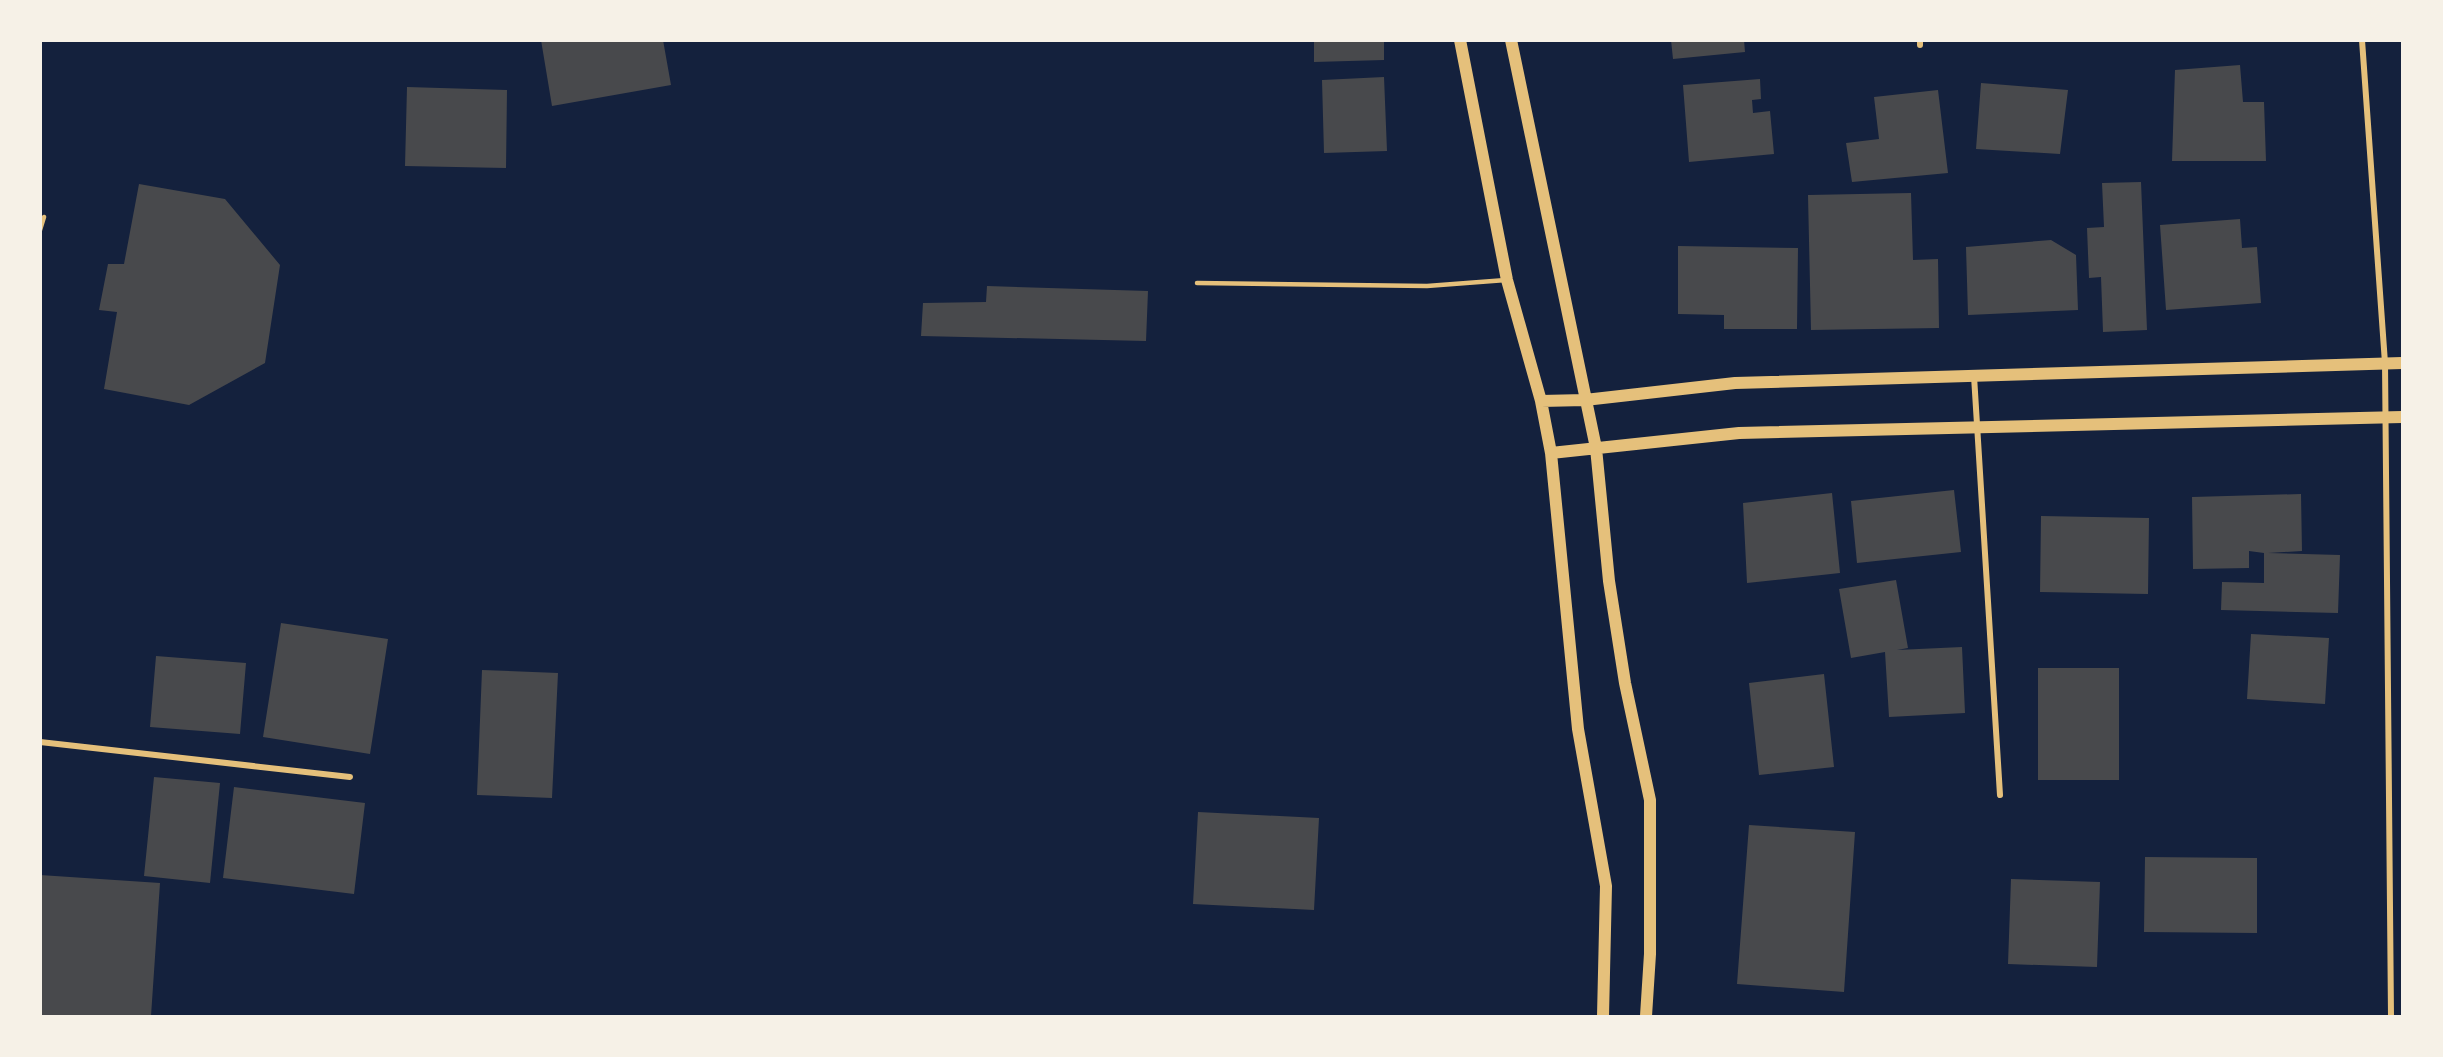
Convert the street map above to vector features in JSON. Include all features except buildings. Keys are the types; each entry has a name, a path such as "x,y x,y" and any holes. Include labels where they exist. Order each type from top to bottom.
{"main road":[{"path":"1460,40 1507,280 1541,401 1551,453 1578,729 1606,886 1604,1017"},
{"path":"1511,40 1596,448 1609,581 1625,683 1650,800 1650,954 1646,1017"},
{"path":"1541,401 1585,400 1735,383 2403,363"},
{"path":"1551,453 1738,434 2403,417"}],"street":[{"path":"2362,40 2385,363 2391,1017"},
{"path":"1974,376 2000,795"},
{"path":"40,742 350,777"}],"lane":[{"path":"40,230 44,217"},
{"path":"1197,283 1427,286 1507,280"}]}
